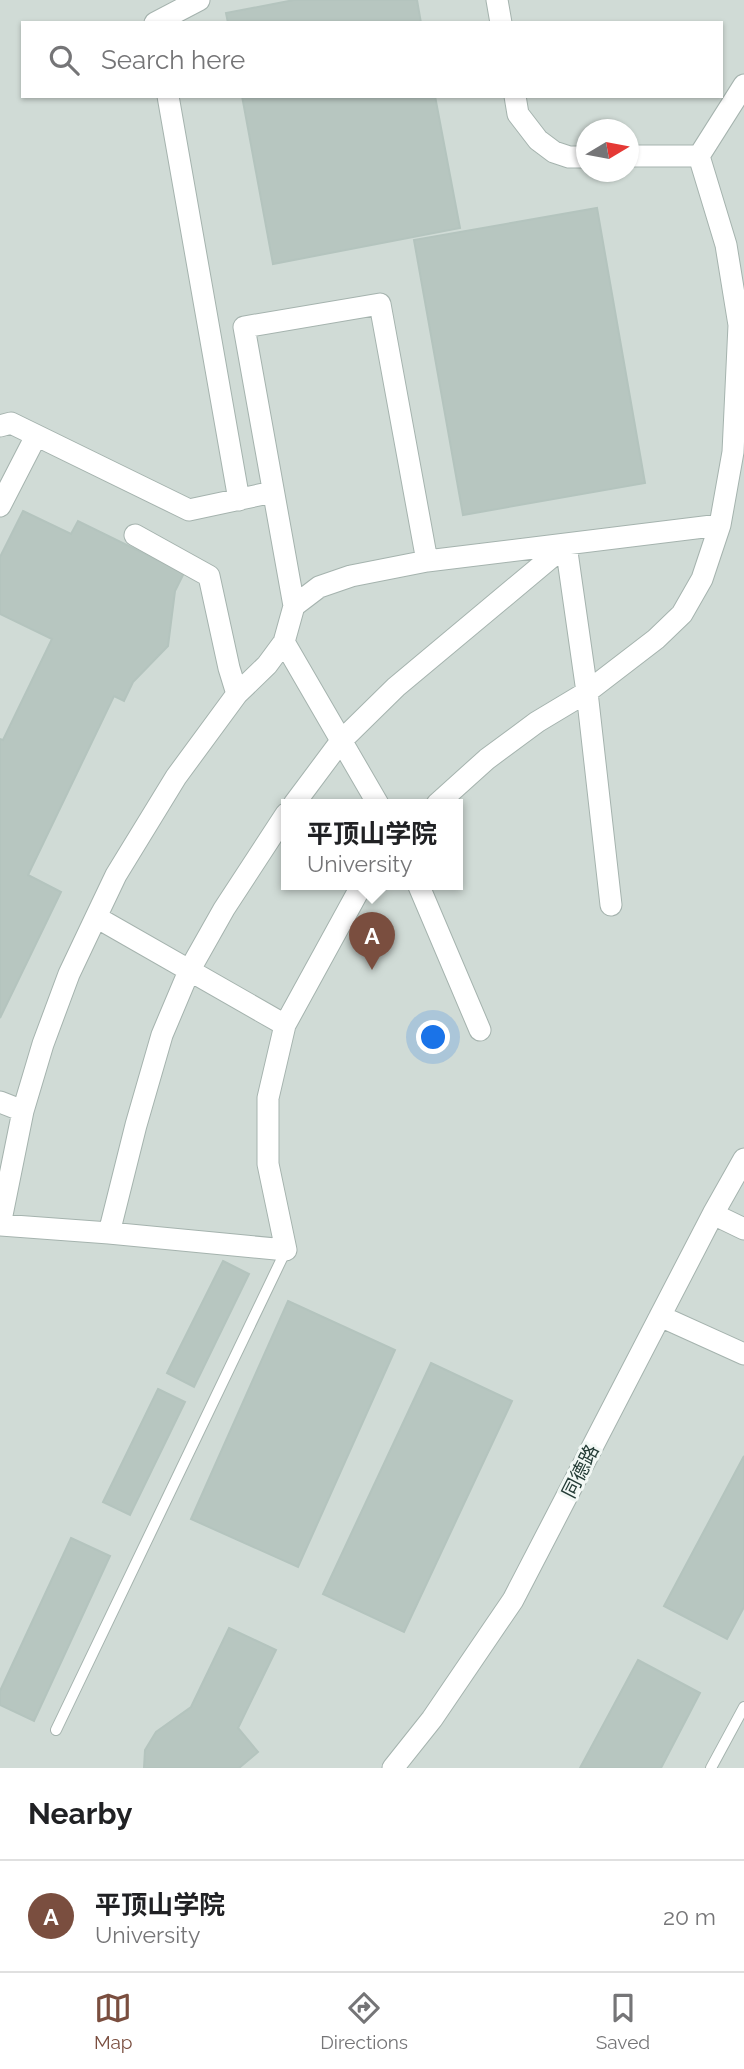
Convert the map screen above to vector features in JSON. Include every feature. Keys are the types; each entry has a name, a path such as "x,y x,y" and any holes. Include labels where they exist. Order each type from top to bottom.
{"street":[{"path":"159,21 199,0"},
{"path":"496,0 501,21"},
{"path":"442,799 486,759 537,722 587,692 656,639 682,614 702,579 720,525 733,452 742,325 726,245 699,156 744,85"},
{"path":"168,98 239,500"},
{"path":"515,98 518,114 538,140 554,152 576,157"},
{"path":"639,156 699,156"},
{"path":"359,890 285,1025 268,1098 268,1164 286,1250 0,1225 23,1111 43,1044 60,997 96,916 116,875 176,778 237,694 267,665 284,642 294,606 244,327 380,304 427,561"},
{"path":"0,426 11,423 189,510 273,492"},
{"path":"0,506 36,436"},
{"path":"294,606 319,587 351,576 427,561 720,525"},
{"path":"135,535 209,576 237,694"},
{"path":"566,545 587,692 611,905"},
{"path":"297,799 341,741 396,687 566,545"},
{"path":"284,642 375,799"},
{"path":"109,1233 162,1035 189,971 224,909 281,822"},
{"path":"421,890 480,1030"},
{"path":"96,916 285,1025"},
{"path":"0,1102 23,1111"},
{"name":"同德路","path":"393,1768 432,1719 513,1600 744,1159"},
{"path":"713,1214 744,1229"},
{"path":"660,1316 744,1354"}],"lane":[{"path":"56,1730 286,1250"},
{"path":"711,1768 744,1707"}],"shaded area":[{"path":"0,0 744,0 744,1768 0,1768"}],"building":[{"path":"294,0 417,0 421,21 228,21 226,13"},
{"path":"242,98 435,98 460,228 273,264"},
{"path":"597,208 645,483 463,515 414,240"},
{"path":"23,511 71,534 78,521 184,573 175,591 168,646 133,682 124,701 114,696 28,875 61,892 0,1018 0,739 3,740 52,639 0,614 0,557"},
{"path":"223,1261 249,1274 194,1387 167,1373"},
{"path":"288,1301 395,1350 298,1567 191,1519"},
{"path":"431,1363 512,1401 404,1632 323,1594"},
{"path":"158,1389 185,1402 130,1515 103,1502"},
{"path":"744,1456 744,1607 727,1639 664,1606"},
{"path":"71,1538 110,1556 34,1721 0,1705 0,1691"},
{"path":"229,1628 276,1650 238,1728 258,1752 239,1768 144,1768 145,1750 156,1732 191,1707"},
{"path":"638,1660 700,1693 661,1768 580,1768"}],"place":[{"name":"平顶山学院","path":"372,970"}]}
